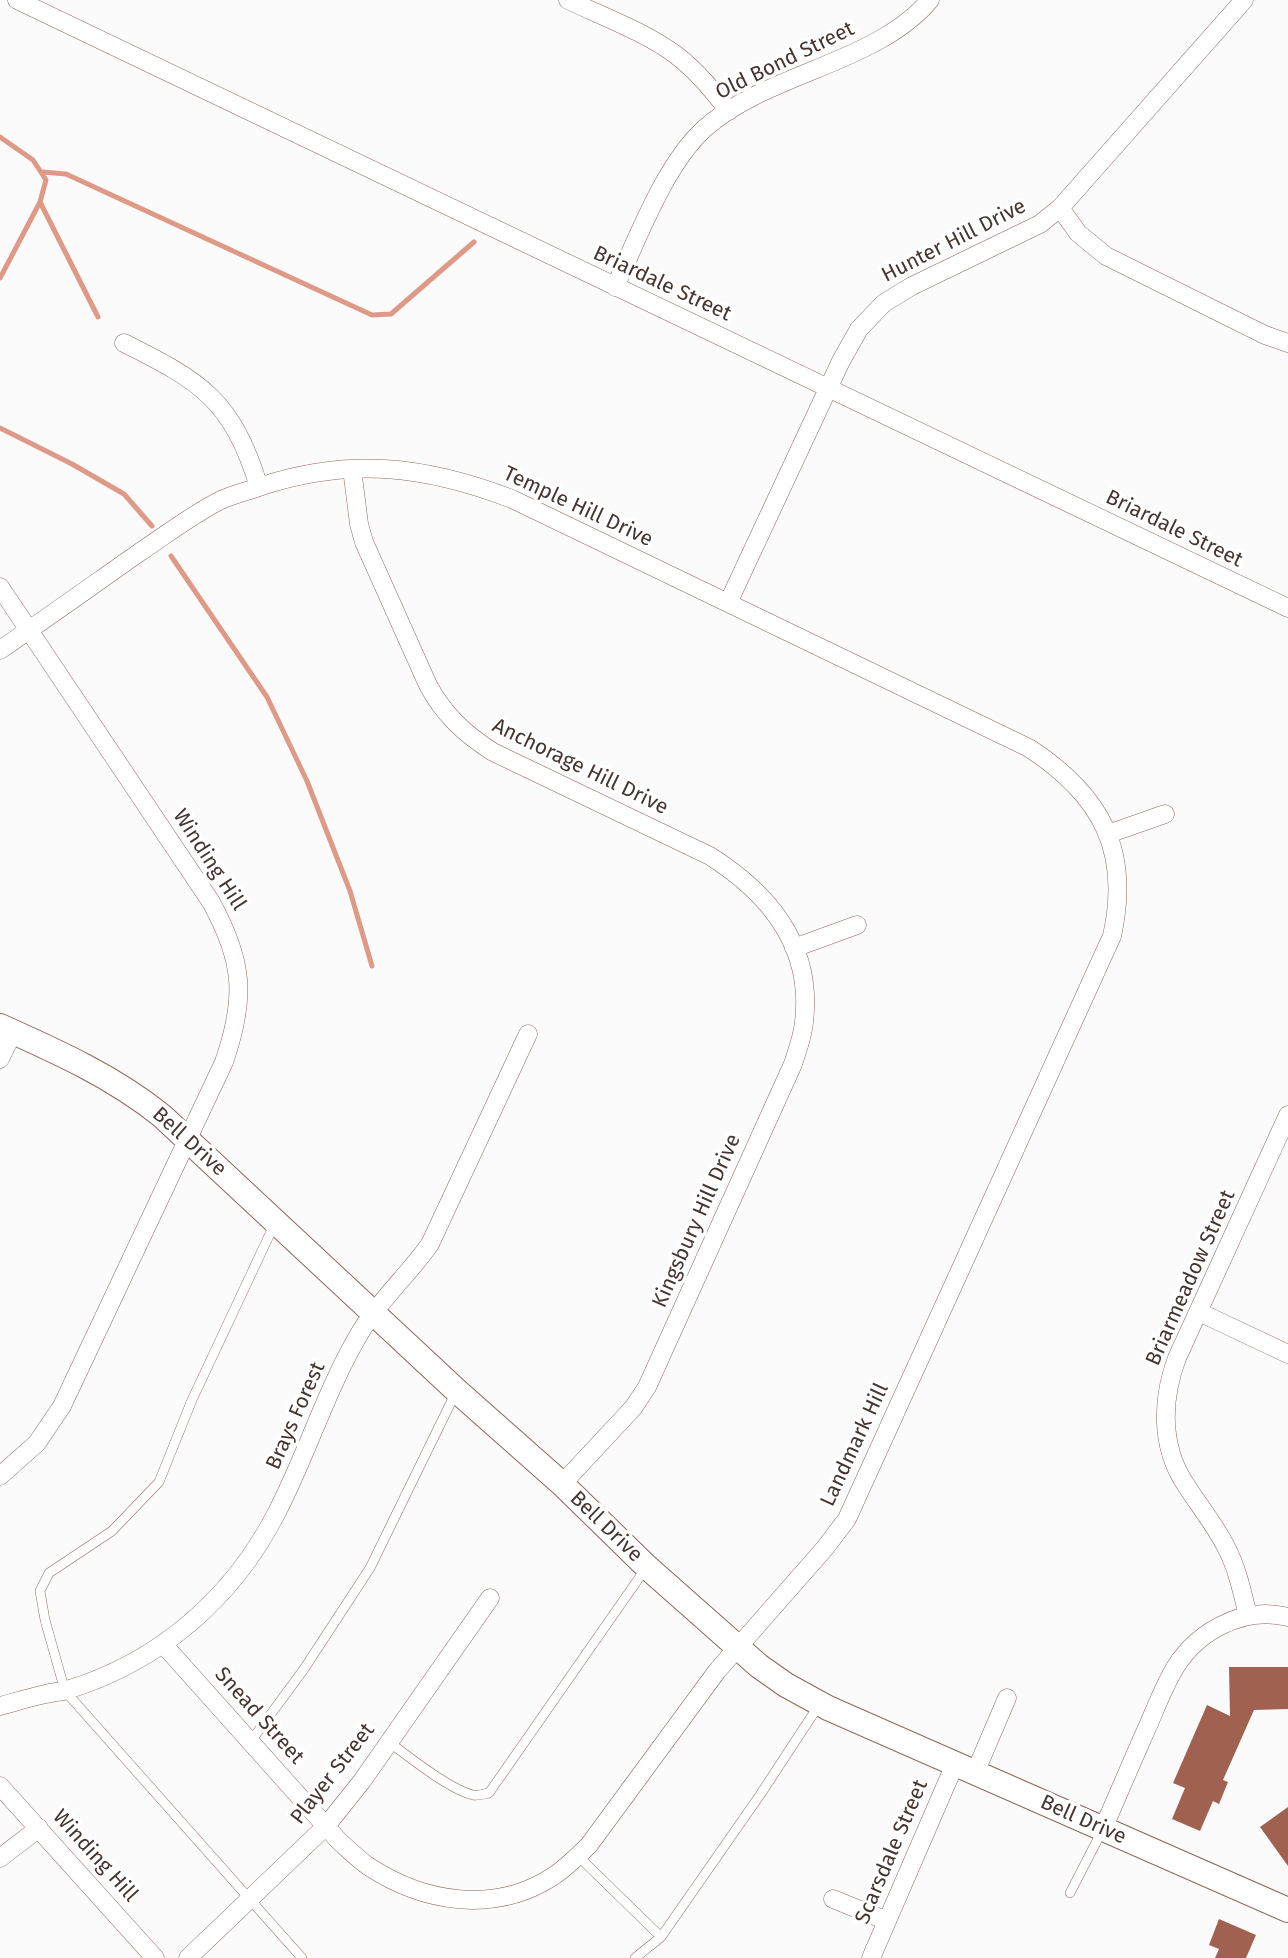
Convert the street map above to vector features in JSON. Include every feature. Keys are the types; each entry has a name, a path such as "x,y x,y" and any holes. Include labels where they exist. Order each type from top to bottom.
{"street":[{"name":"Briardale Street","path":"18,0 1288,608"},
{"path":"568,0 676,55 702,78 729,111"},
{"name":"Old Bond Street","path":"615,287 667,178 684,151 704,129 729,111 890,34 913,18 930,0"},
{"name":"Hunter Hill Drive","path":"728,603 859,329 884,303 912,286 1040,224 1060,208 1244,0"},
{"path":"1060,208 1078,233 1106,256 1265,335 1288,343"},
{"path":"124,343 171,366 204,389 224,409 250,457 259,487"},
{"name":"Temple Hill Drive","path":"0,650 176,527 223,499 315,472 383,468 424,472 472,484 512,499 1029,748 1059,767 1083,792 1098,813 1108,834"},
{"name":"Anchorage Hill Drive","path":"352,469 364,542 440,707 467,735 493,752 710,856 732,870 753,887 782,920 794,948"},
{"name":"Winding Hill","path":"0,587 211,902 232,946 239,996 235,1030 224,1062 55,1419 37,1443 0,1476"},
{"path":"1108,834 1165,814"},
{"name":"Landmark Hill","path":"421,1891 454,1900 503,1897 550,1878 578,1856 589,1845 737,1645 825,1548 847,1519 1112,936 1118,884 1116,861 1108,834"},
{"path":"794,948 858,925"},
{"name":"Kingsbury Hill Drive","path":"562,1484 633,1408 647,1387 793,1064 804,1025 805,1007 801,971 794,948"},
{"path":"0,1059 7,1029"},
{"name":"Bell Drive","path":"7,1029 107,1078 137,1096 276,1220 457,1391 562,1484 647,1567 759,1666 786,1685 965,1769 1288,1910"},
{"name":"Brays Forest","path":"0,1706 65,1691 118,1670 163,1644 202,1614 249,1560 276,1514 361,1330 430,1244 528,1034"},
{"name":"Briarmeadow Street","path":"1248,1616 1232,1561 1214,1526 1182,1479 1171,1454 1166,1427 1166,1399 1172,1372 1288,1115"},
{"path":"1199,1312 1288,1354"},
{"name":"Player Street","path":"188,1958 326,1826 362,1781 489,1598"},
{"path":"1103,1829 1171,1673 1192,1645 1211,1630 1233,1620 1278,1614 1288,1617"},
{"name":"Snead Street","path":"163,1644 340,1841 367,1865 399,1884 421,1891"},
{"name":"Scarsdale Street","path":"871,1958 887,1921 965,1769 1007,1698"},
{"name":"Winding Hill","path":"0,1786 155,1958"},
{"path":"0,1858 39,1828"},
{"path":"833,1899 887,1921"}],"lane":[{"path":"276,1220 192,1400 159,1482 112,1531 49,1573 40,1591 45,1620 65,1691 302,1958"},
{"path":"251,1741 370,1568 457,1391"},
{"path":"389,1742 425,1769 475,1796 489,1793 647,1567"},
{"path":"635,1958 661,1937 820,1703"},
{"path":"1070,1893 1103,1829"},
{"path":"578,1856 661,1937"}],"building":[{"path":"1229,1667 1288,1667 1288,1709 1254,1710 1223,1780 1228,1782 1219,1804 1213,1801 1200,1831 1172,1819 1185,1788 1173,1783 1207,1705 1230,1716"},
{"path":"1288,1807 1288,1866 1260,1827"},
{"path":"1219,1919 1256,1935 1246,1958 1215,1958 1219,1949 1209,1945"}],"waterway":[{"path":"0,137 33,160 46,180 40,202 0,278"},
{"path":"43,172 66,174 372,315 391,314 474,242"},
{"path":"40,202 98,317"},
{"path":"0,428 124,494 152,526"},
{"path":"171,556 267,697 307,781 350,891 372,966"}]}
